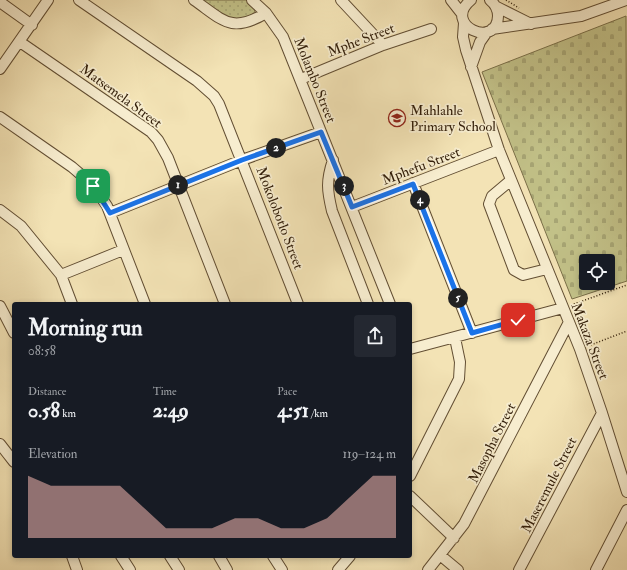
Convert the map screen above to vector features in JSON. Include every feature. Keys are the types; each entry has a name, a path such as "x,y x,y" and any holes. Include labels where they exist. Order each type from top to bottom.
{"street":[{"path":"0,69 48,0"},
{"name":"Mokolobotlo Street","path":"79,0 206,88 220,104 297,302"},
{"path":"194,0 223,20 236,24 248,23 266,13"},
{"name":"Molambo Street","path":"252,0 266,13 283,37 389,302"},
{"path":"342,0 383,45"},
{"path":"451,0 470,30 475,32 581,16 626,0"},
{"path":"463,18 464,8 471,0"},
{"path":"1,3 32,25"},
{"path":"493,4 532,24"},
{"path":"472,67 480,42 498,19 493,4"},
{"name":"Makaza Street","path":"463,18 463,37 499,150 580,349 627,492"},
{"name":"Mphe Street","path":"301,79 383,45 431,29"},
{"name":"Matsemela Street","path":"20,42 151,132 164,148 224,302"},
{"path":"0,117 85,177 101,195 110,213 144,302"},
{"path":"110,213 242,160 321,132"},
{"name":"Mphefu Street","path":"352,207 499,150"},
{"path":"333,160 326,183 332,211 367,302"},
{"path":"511,180 492,196 489,204 514,270 518,273 529,274 547,269"},
{"path":"413,184 472,333"},
{"path":"0,210 25,231 61,275 71,302"},
{"path":"61,275 123,250"},
{"path":"0,306 12,329"},
{"path":"412,349 563,308"},
{"name":"Masopha Street","path":"428,570 454,538 486,485 569,322"},
{"path":"412,472 459,379 460,362 455,338"},
{"name":"Maseremule Street","path":"519,570 602,413"},
{"path":"0,444 12,459"},
{"path":"412,498 454,538"},
{"path":"596,570 627,510"},
{"path":"440,555 458,570"},
{"path":"73,558 77,570"},
{"path":"122,558 130,570"},
{"path":"171,558 179,570"},
{"path":"220,558 227,570"},
{"path":"274,558 282,570"},
{"path":"338,570 348,558"}],"path":[{"path":"563,308 627,285"},
{"path":"580,349 627,331"}],"green space":[{"path":"198,0 246,0 254,5 255,12 243,20 227,19"},
{"path":"626,16 627,281 615,285 615,254 579,254 579,290 600,290 572,299 482,72"}],"place":[{"name":"Mahlahle Primary School","path":"397,118"}],"route":[{"path":"93,186 101,195 110,213 242,160 321,132 352,207 413,184 472,333 518,320"}]}
